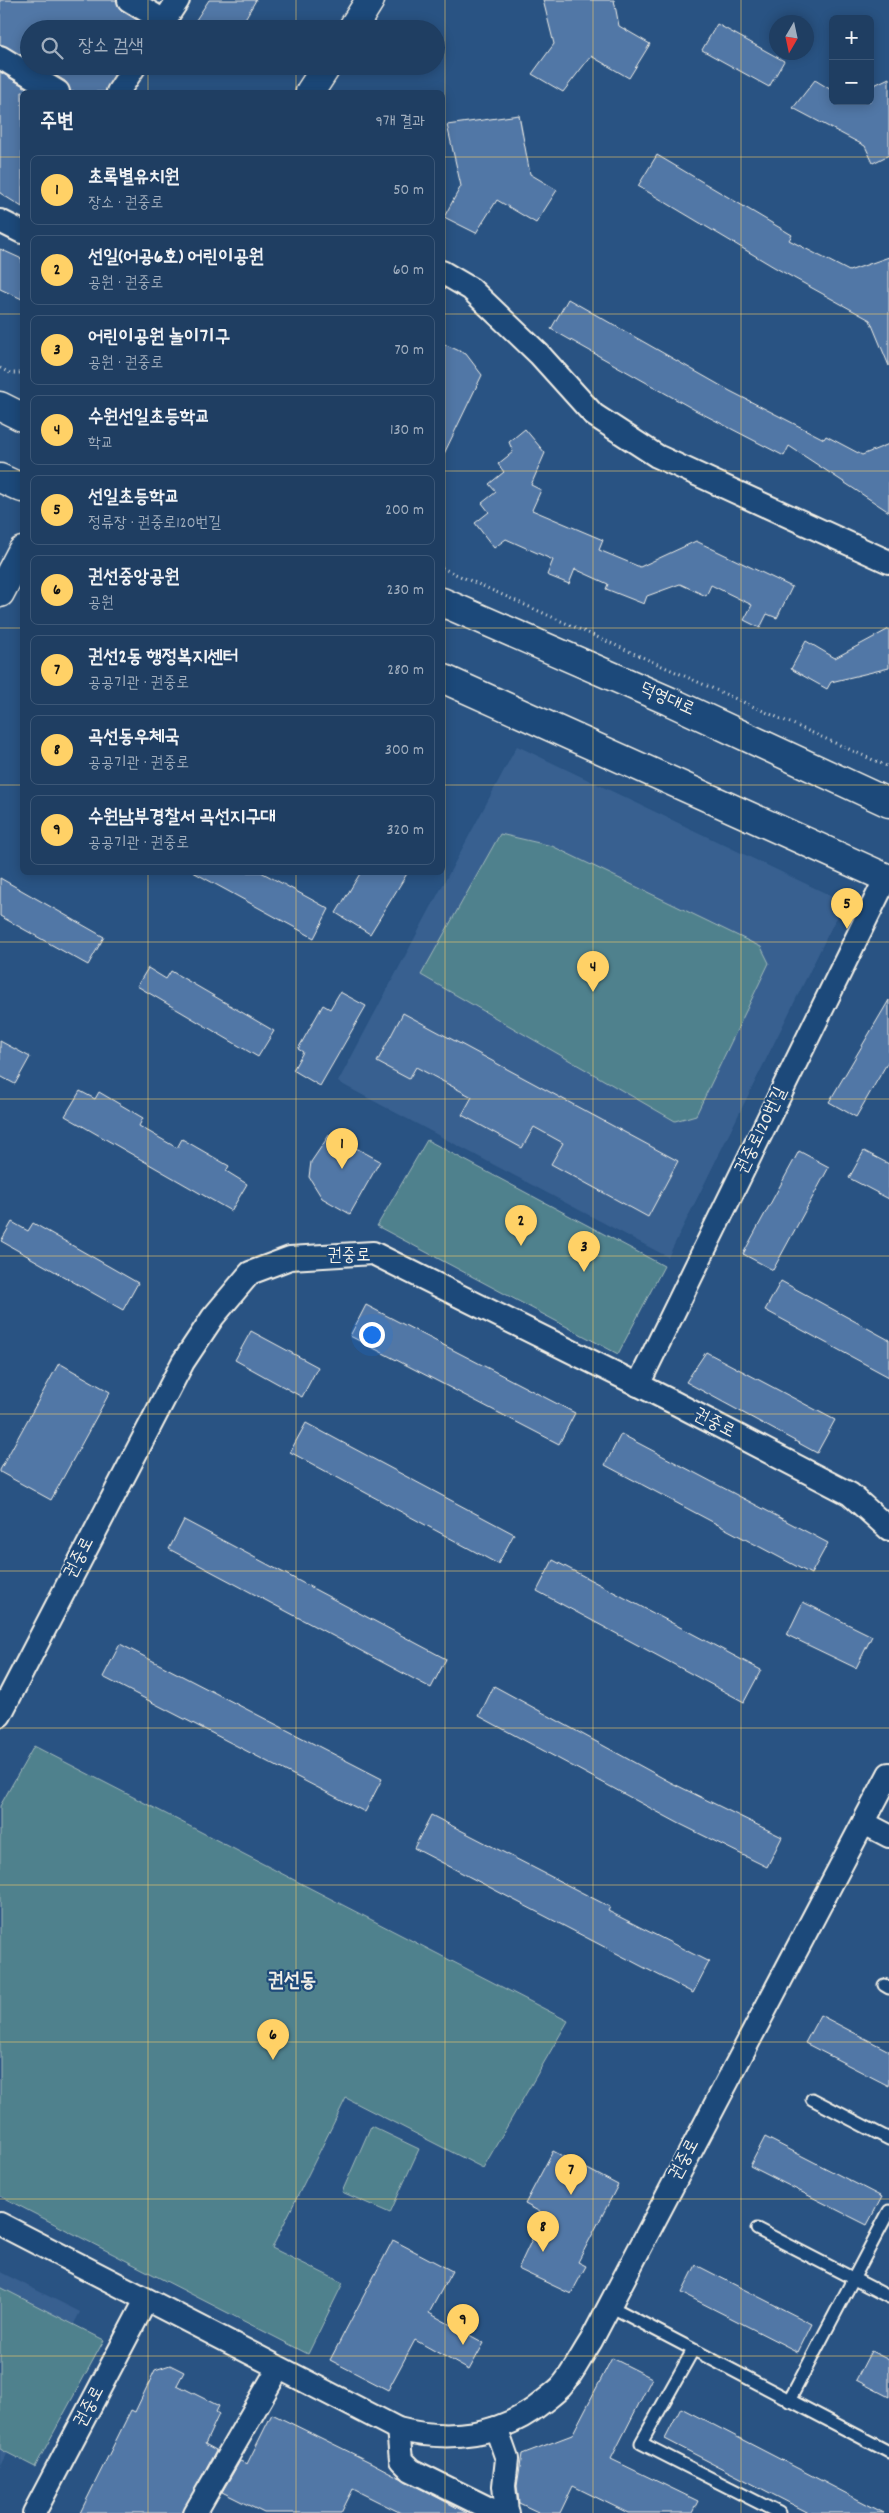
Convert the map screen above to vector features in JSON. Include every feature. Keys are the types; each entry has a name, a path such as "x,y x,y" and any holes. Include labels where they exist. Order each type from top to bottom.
{"main road":[{"path":"358,20 370,0"},
{"path":"311,90 321,75"},
{"path":"0,406 20,416"},
{"path":"0,478 20,487"},
{"path":"0,593 20,555"},
{"name":"덕영대로","path":"445,603 669,701 889,803"},
{"path":"445,679 888,879"}],"street":[{"path":"129,0 155,20"},
{"path":"164,20 178,0"},
{"path":"0,57 20,69"},
{"path":"30,75 55,90"},
{"path":"119,90 129,75"},
{"path":"0,221 20,231"},
{"path":"445,274 471,289 539,354 594,414 657,456 889,562"},
{"name":"권중로120번길","path":"638,1385 888,879"},
{"name":"권중로","path":"2,1708 183,1362 213,1317 250,1273 290,1258 373,1253 638,1385 850,1494 889,1529"},
{"name":"권중로","path":"0,2224 278,2369 398,2429 422,2435 453,2437 496,2428 528,2415 561,2387 591,2341 608,2305 889,1774"},
{"path":"864,1824 889,1836"},
{"name":"권중로","path":"34,2513 146,2300"},
{"path":"204,2510 278,2369"},
{"path":"398,2429 401,2460 411,2470 490,2509 508,2513 504,2486 507,2459 496,2428"}],"lane":[{"path":"812,2099 889,2139"},
{"path":"789,2401 889,2211"},
{"path":"757,2229 889,2297"},
{"path":"608,2305 889,2452"},
{"path":"693,2350 641,2443 779,2513"}],"path":[{"path":"0,368 10,373 20,373"},
{"path":"445,569 889,767"}],"shaded area":[{"path":"517,746 844,902 668,1257 338,1082"},
{"path":"0,2272 80,2312 0,2468"}],"green space":[{"path":"500,834 552,846 761,947 769,963 696,1115 675,1121 421,975"},
{"path":"427,1140 664,1266 618,1354 377,1226"},
{"path":"34,1746 568,2021 483,2168 346,2098 272,2248 343,2283 308,2354 0,2196 0,1806"},
{"path":"371,2126 419,2149 390,2213 342,2192"},
{"path":"0,2287 104,2340 35,2467 0,2449"}],"building":[{"path":"0,0 116,0 122,11 137,20 20,20 20,54 0,44"},
{"path":"209,0 256,0 244,20 196,20"},
{"path":"543,0 614,0 619,26 650,44 629,78 591,56 563,92 532,74 554,44"},
{"path":"717,24 769,53 769,60 784,61 769,87 702,50"},
{"path":"0,72 30,90 20,90 20,206 0,193"},
{"path":"55,75 114,75 106,90 70,90 65,81"},
{"path":"889,78 889,155 873,163 865,146 793,108 815,80 829,89 829,105 874,105 874,85"},
{"path":"519,115 530,174 557,190 536,223 497,200 476,233 445,218 461,186 447,125"},
{"path":"657,155 792,235 789,240 849,271 889,257 889,366 870,320 774,267 638,186"},
{"path":"0,249 20,258 20,298 0,289"},
{"path":"568,299 730,391 824,439 826,436 862,455 889,444 889,512 789,446 784,456 695,410 551,329"},
{"path":"445,344 466,354 482,375 445,452"},
{"path":"525,429 545,453 531,485 541,490 532,510 603,540 599,550 640,567 696,541 792,587 777,618 767,614 760,628 744,620 752,605 711,585 706,596 680,584 647,596 644,604 606,589 608,584 575,569 569,584 547,575 553,560 506,539 494,548 475,523 489,512 482,503 496,492 489,484 504,472 498,464 513,452 509,442"},
{"path":"889,629 889,668 831,682 827,689 791,669 806,641 835,658"},
{"path":"198,875 267,875 329,909 314,938"},
{"path":"359,875 406,875 370,934 336,913"},
{"path":"0,878 104,937 88,965 0,916"},
{"path":"148,968 166,979 171,971 274,1031 258,1057 137,986"},
{"path":"340,992 366,1006 320,1086 293,1070 303,1052 298,1049 323,1005 330,1009"},
{"path":"889,1000 889,1060 856,1117 829,1102"},
{"path":"403,1013 678,1161 648,1217 551,1164 563,1143 534,1127 522,1148 462,1115 472,1097 416,1067 409,1079 377,1062"},
{"path":"0,1041 30,1057 15,1084 0,1076"},
{"path":"80,1091 95,1099 99,1092 143,1118 139,1126 177,1148 182,1139 229,1166 226,1171 247,1184 231,1211 65,1116"},
{"path":"330,1134 380,1161 350,1214 322,1198 309,1177 311,1162"},
{"path":"799,1151 829,1167 773,1270 743,1254"},
{"path":"864,1151 889,1164 889,1199 849,1178"},
{"path":"12,1222 28,1231 33,1223 138,1283 123,1310 1,1241"},
{"path":"781,1281 889,1340 889,1377 765,1310"},
{"path":"366,1305 575,1413 559,1444 350,1336"},
{"path":"251,1331 318,1367 302,1397 235,1360"},
{"path":"706,1352 835,1420 817,1453 686,1382"},
{"path":"59,1363 110,1392 51,1500 0,1472 0,1470"},
{"path":"306,1423 514,1534 498,1564 290,1452"},
{"path":"621,1434 828,1543 811,1574 605,1465"},
{"path":"184,1520 446,1659 431,1688 169,1549"},
{"path":"553,1560 761,1670 744,1702 537,1591"},
{"path":"803,1602 872,1636 856,1668 787,1635"},
{"path":"120,1644 382,1779 365,1812 103,1677"},
{"path":"494,1686 670,1782 782,1837 767,1867 678,1823 479,1716"},
{"path":"431,1815 610,1907 608,1911 709,1962 693,1993 414,1848"},
{"path":"820,2015 889,2051 889,2086 805,2043"},
{"path":"765,2137 882,2197 867,2225 750,2166"},
{"path":"553,2151 618,2185 578,2262 586,2266 571,2294 518,2269 544,2214 525,2204"},
{"path":"393,2240 452,2271 429,2313 484,2343 469,2370 415,2340 388,2390 330,2360"},
{"path":"696,2265 812,2324 798,2352 682,2293"},
{"path":"871,2351 889,2360 889,2397 856,2380"},
{"path":"612,2358 652,2378 611,2459 698,2501 692,2513 628,2513 573,2486 560,2513 540,2513 519,2503 517,2486 522,2454 572,2435"},
{"path":"170,2365 184,2372 177,2385 219,2406 216,2412 219,2414 205,2444 216,2450 182,2513 80,2513 131,2410 135,2412 155,2370"},
{"path":"681,2408 884,2513 809,2513 665,2439"},
{"path":"272,2414 372,2463 467,2513 401,2513 353,2489 341,2513 264,2513 222,2492 240,2461 247,2464"}],"place":[{"name":"선일초등학교","path":"847,929"},
{"name":"수원선일초등학교","path":"593,992"},
{"name":"초록별유치원","path":"342,1169"},
{"name":"선일(어공6호) 어린이공원","path":"521,1246"},
{"name":"어린이공원 놀이기구","path":"584,1272"},
{"name":"권선중앙공원","path":"273,2060"},
{"name":"권선2동 행정복지센터","path":"571,2195"},
{"name":"곡선동우체국","path":"543,2252"},
{"name":"수원남부경찰서 곡선지구대","path":"463,2345"}],"district":[{"name":"권선동","path":"292,1982"}]}
